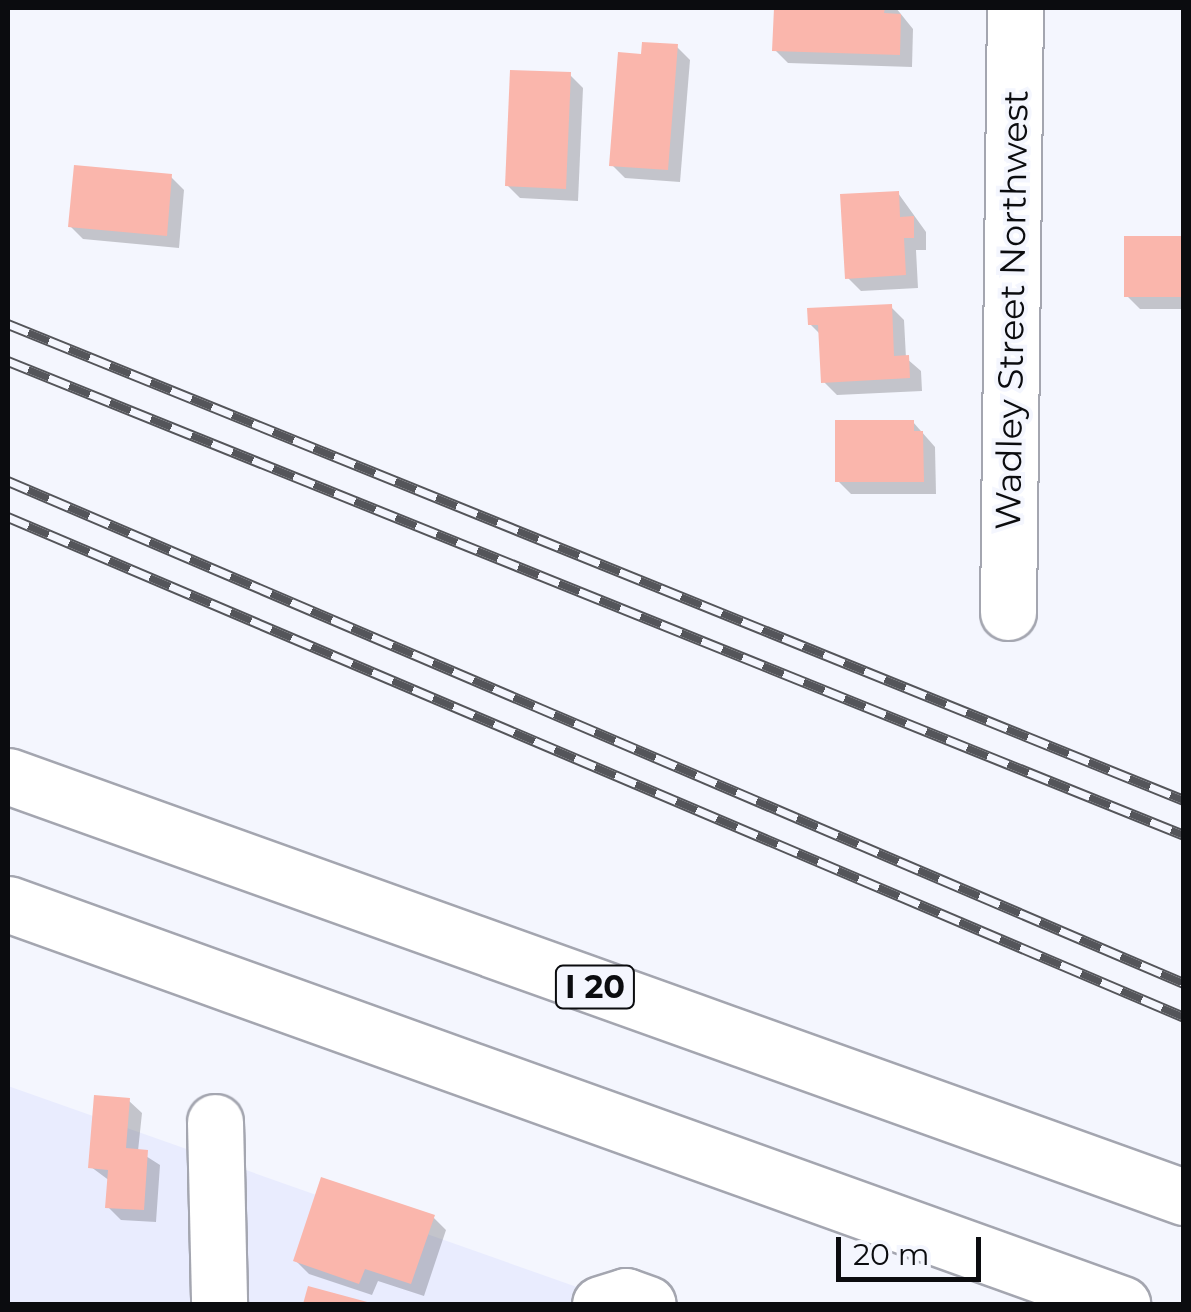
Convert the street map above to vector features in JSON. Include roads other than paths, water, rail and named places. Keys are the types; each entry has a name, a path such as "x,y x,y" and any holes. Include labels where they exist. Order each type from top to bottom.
{"main road":[{"name":"Wadley Street Northwest","path":"1008,612 1015,8"},
{"name":"I 20","path":"8,776 1184,1197"},
{"path":"8,904 1122,1304"},
{"path":"215,1122 219,1304"},
{"path":"600,1304 626,1296 648,1304"}],"railway":[{"path":"8,324 1184,800"},
{"path":"8,361 1184,835"},
{"path":"8,481 1184,983"},
{"path":"8,517 1184,1017"}]}
